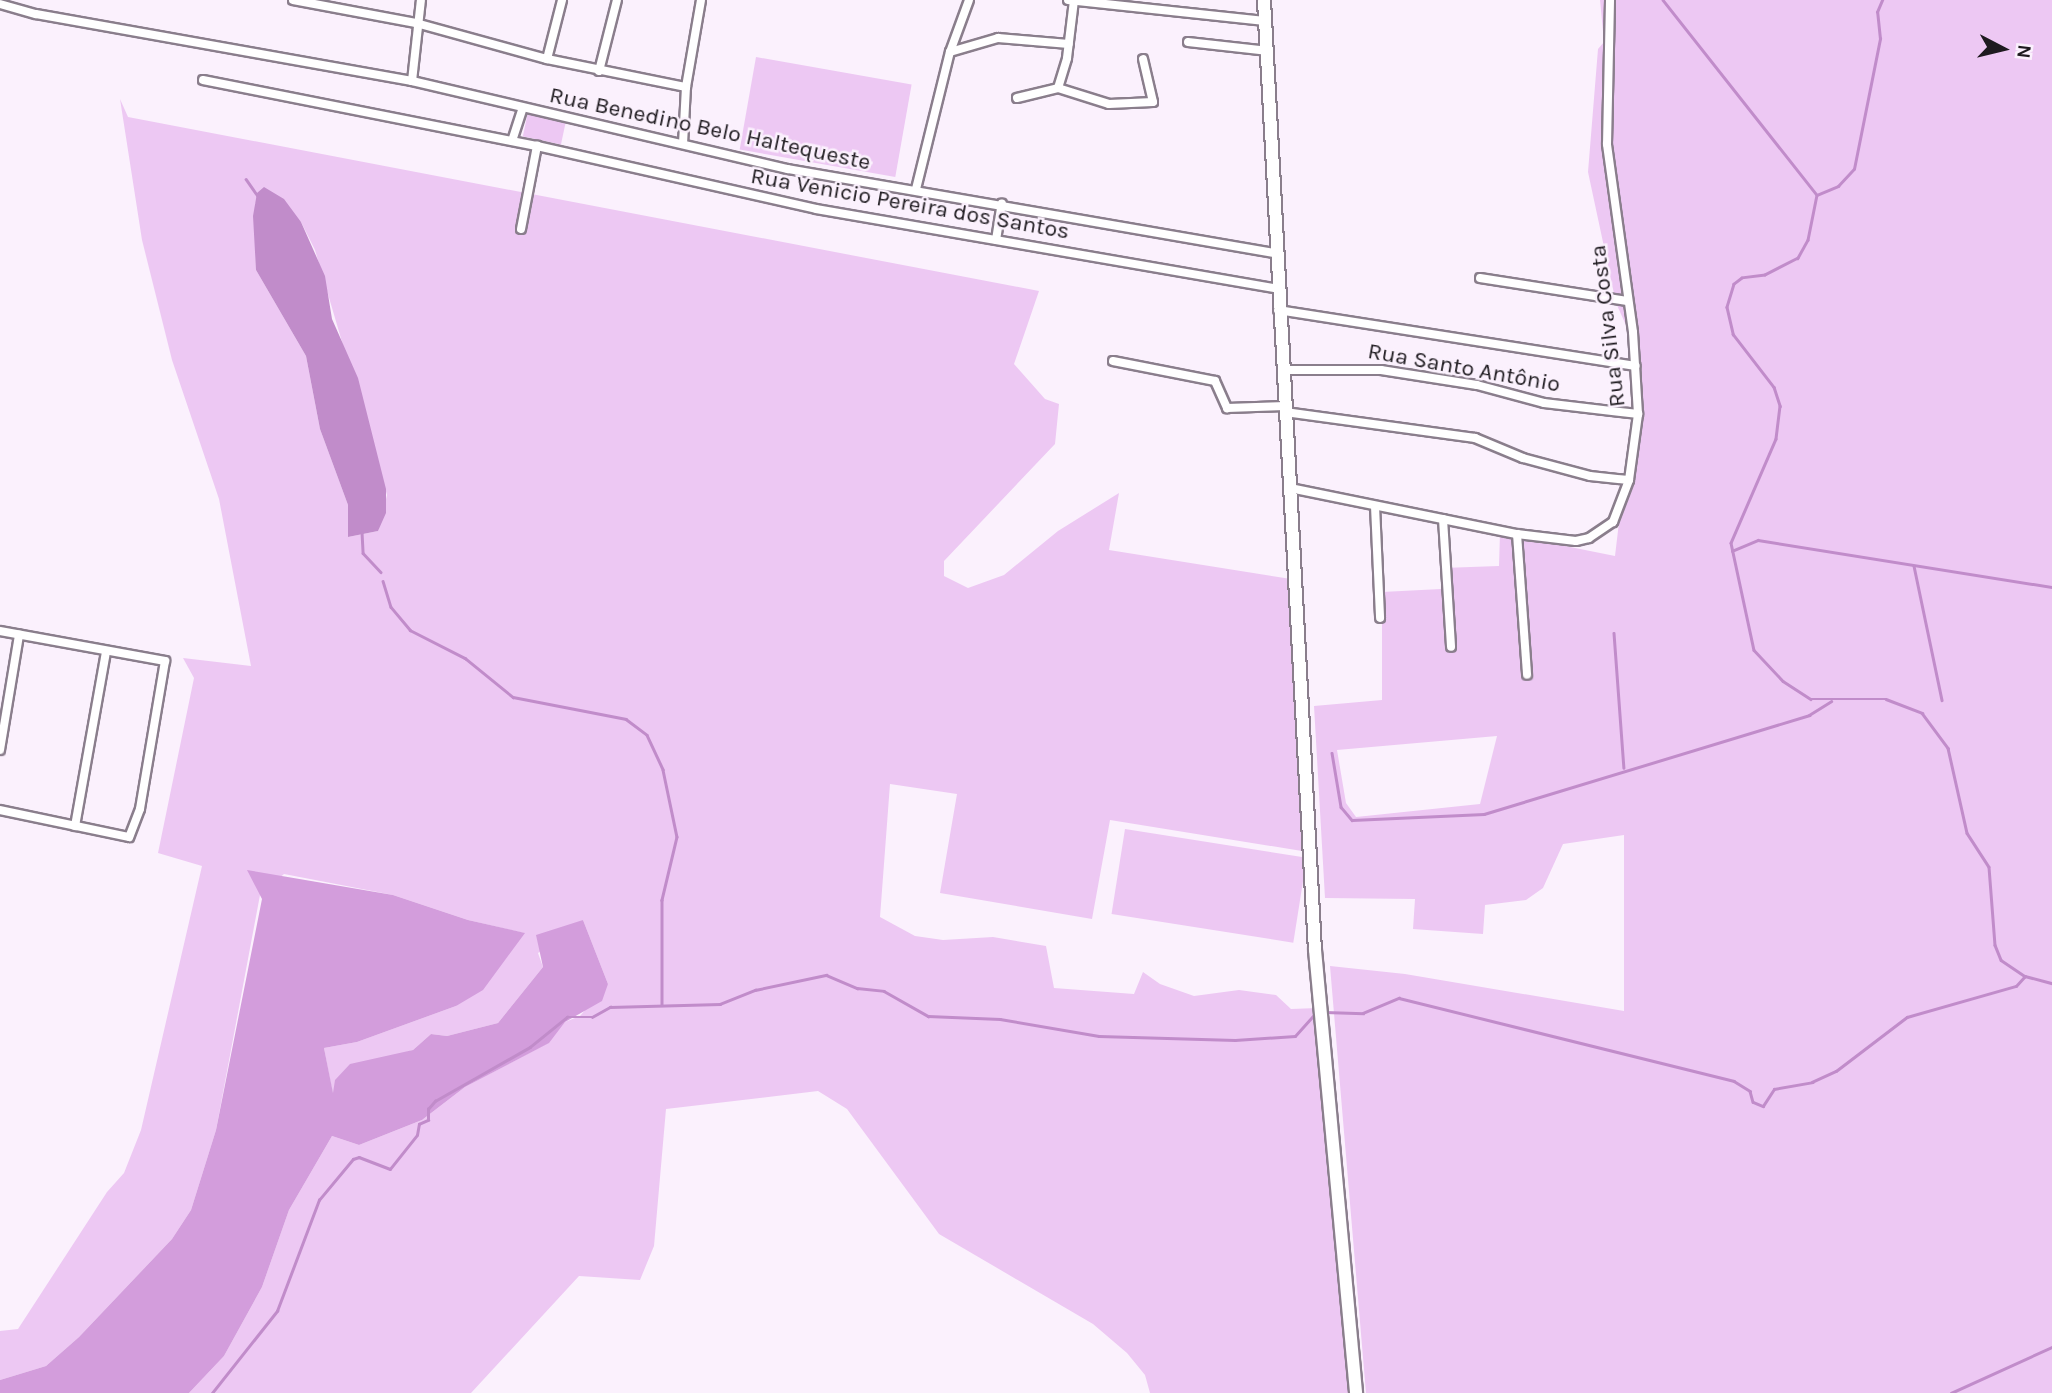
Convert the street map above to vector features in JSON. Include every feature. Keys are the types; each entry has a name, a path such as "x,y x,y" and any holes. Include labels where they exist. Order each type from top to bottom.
{"main road":[{"path":"1264,0 1278,310 1315,950 1356,1393"}],"street":[{"name":"Rua Benedino Belo Haltequeste","path":"293,0 416,23 547,59 687,87"},
{"path":"412,81 416,23 421,0"},
{"path":"547,59 562,0"},
{"path":"599,71 617,0"},
{"path":"683,144 687,87 701,0"},
{"path":"916,188 950,52 969,0"},
{"path":"1058,88 1069,44 1072,0 1149,4 1265,21"},
{"name":"Rua Silva Costa","path":"1290,488 1517,534 1589,538 1612,522 1629,480 1638,414 1636,366 1607,144 1610,0"},
{"name":"Rua Benedino Belo Haltequeste","path":"0,4 36,14 412,81 788,169 916,188 1276,253"},
{"path":"950,52 998,38 1069,44"},
{"path":"1188,42 1268,51"},
{"path":"1017,98 1058,88 1109,104 1153,102 1143,59"},
{"name":"Rua Venicio Pereira dos Santos","path":"203,80 537,146 816,209 1278,289"},
{"path":"512,141 523,108"},
{"path":"521,229 537,146"},
{"path":"996,240 1002,203"},
{"path":"1480,278 1627,301"},
{"path":"1278,310 1636,366"},
{"path":"1113,361 1215,380 1227,408 1285,409 1475,438 1523,458 1590,476 1629,480"},
{"name":"Rua Santo Antônio","path":"1283,370 1381,370 1477,385 1544,403 1638,414"},
{"path":"1375,506 1380,618"},
{"path":"1443,519 1451,647"},
{"path":"1517,534 1527,675"},
{"path":"0,631 164,661 146,777 128,837 0,810"},
{"path":"0,750 19,635"},
{"path":"75,826 106,652"}],"shaded area":[{"path":"1600,0 2052,0 2052,1393 1366,1393 1330,966 1405,974 1624,1011 1624,835 1563,844 1543,888 1526,900 1485,905 1483,934 1413,929 1415,899 1325,898 1314,706 1382,700 1382,592 1441,589 1443,568 1499,566 1500,533 1615,556 1639,354 1616,303 1588,172 1598,49 1604,42","holes":["1497,736 1480,804 1356,817 1346,803 1337,750"]},
{"path":"756,57 912,84 895,177 740,150"},
{"path":"120,99 128,117 1039,291 1014,364 1045,399 1059,404 1055,444 944,561 944,576 968,588 1004,575 1058,531 1119,493 1109,550 1291,579 1308,852 1110,820 1092,919 940,893 957,794 890,784 880,917 915,936 943,940 993,937 1046,946 1054,988 1134,994 1143,972 1160,984 1194,996 1239,990 1276,995 1291,1009 1318,1008 1351,1393 1150,1393 1145,1375 1127,1353 1093,1324 939,1234 847,1109 818,1091 666,1109 654,1246 640,1280 579,1276 471,1393 189,1393 224,1356 262,1287 289,1210 332,1136 359,1145 422,1120 465,1087 548,1043 550,1036 565,1022 580,1016 608,984 583,920 538,953 543,967 498,1023 447,1036 431,1034 413,1050 373,1062 333,1095 324,1048 357,1042 456,1006 524,933 468,920 393,895 284,874 260,895 216,1130 191,1210 172,1239 79,1337 46,1366 0,1380 0,1331 18,1329 107,1192 124,1173 141,1130 202,866 158,853 194,678 183,658 251,666 219,499 172,360 142,240","holes":["255,203 301,222 315,250 387,495 378,531 348,537 348,505 320,429 306,356 256,270"]},
{"path":"528,112 566,120 561,145 523,136"},
{"path":"264,187 284,199 301,222 325,276 332,319 358,378 386,489 386,513 378,531 348,537 348,505 320,429 306,356 256,270 253,216 257,193"},
{"path":"1125,829 1307,858 1293,943 1112,914"},
{"path":"247,870 393,895 468,920 525,933 483,990 456,1006 357,1042 324,1048 333,1093 335,1080 350,1064 413,1050 431,1034 447,1036 498,1023 543,967 536,935 583,920 608,984 602,1001 565,1022 549,1043 465,1087 422,1120 359,1145 332,1136 289,1210 262,1287 224,1356 189,1393 0,1393 0,1380 46,1366 79,1337 172,1239 191,1210 216,1130 262,899"}],"waterway":[{"path":"1663,0 1817,195"},
{"path":"1817,195 1838,186 1854,169 1880,39 1877,12 1882,0"},
{"path":"246,179 258,196"},
{"path":"1817,195 1808,240 1798,258 1765,275 1742,278 1734,284 1727,307 1733,334 1774,387 1780,406 1776,439 1731,543 1754,650 1783,681 1811,699 1886,699 1922,713 1948,748 1967,833 1989,867 1995,945 2001,960 2025,976 2052,983"},
{"path":"362,532 363,553 381,572"},
{"path":"1732,551 1758,540 2052,587"},
{"path":"1914,566 1942,700"},
{"path":"383,581 391,607 410,630 465,658 513,697 626,719 647,735 663,770 677,837 662,900 662,1004"},
{"path":"1614,633 1624,768"},
{"path":"1332,753 1341,807 1352,820 1484,814 1809,715 1831,701"},
{"path":"212,1393 277,1311 319,1200 353,1159 359,1157 390,1169 417,1135 419,1124 428,1120 428,1109 435,1101 530,1047 567,1017 592,1017 610,1007 720,1004 755,990 826,975 857,988 884,991 928,1016 1000,1019 1099,1036 1235,1040 1295,1036 1315,1014"},
{"path":"1325,1012 1363,1013 1399,998 1734,1081 1750,1091 1753,1102 1763,1106 1774,1089 1812,1082 1836,1071 1907,1017 2016,986 2025,976"},
{"path":"1951,1393 2052,1347"}]}
